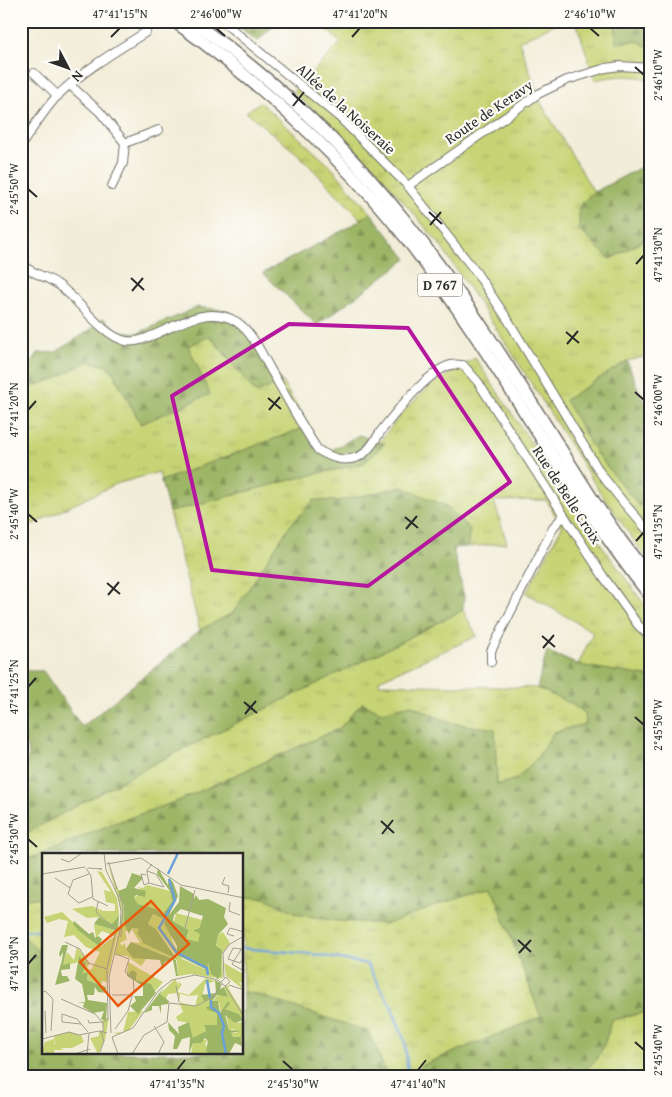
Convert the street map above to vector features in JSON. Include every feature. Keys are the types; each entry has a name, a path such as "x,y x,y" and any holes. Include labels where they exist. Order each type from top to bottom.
{"highway":[{"name":"D 767","path":"174,21 228,61 286,109 343,166 393,222 449,298 607,538 651,597"},
{"name":"D 767","path":"192,21 256,70 311,119 400,214 452,283 595,503 651,580"}],"street":[{"name":"Allée de la Noiseraie","path":"222,21 340,118 408,186 476,272 508,320 601,474 651,534"},
{"path":"21,145 58,96 70,85 104,58 146,32"},
{"name":"Route de Keravy","path":"408,186 538,94 567,80 606,68 620,66 651,68"},
{"path":"34,73 58,96"},
{"path":"70,85 100,112 125,143 123,163 112,186"},
{"path":"125,143 159,130"},
{"name":"Rue de Belle Croix","path":"21,264 28,271 58,284 77,300 108,333 119,339 128,341 150,337 204,315 218,315 238,323 253,340 318,450 331,458 346,460 359,457 369,448 400,406 423,383 441,369 452,365 463,365 478,382 603,576 638,624 651,638"},
{"path":"491,662 491,651 554,526 564,516"}],"highlighted area":[{"path":"289,324 408,328 510,482 368,586 212,570 172,396"}],"green space":[{"path":"232,21 278,21 257,41"},
{"path":"317,21 561,21 519,41 541,103 594,192 579,206 611,259 651,236 651,355 627,361 596,453 639,505 651,500 651,565 600,492 509,348 438,242 379,173 293,91 341,43"},
{"path":"576,21 615,21 616,42 638,41 651,49 651,80 623,76 595,80"},
{"path":"615,21 651,21 651,49 638,41 616,42"},
{"path":"260,102 331,167 371,213 361,219 299,155 246,112"},
{"path":"651,162 651,236 610,259 579,230 579,206 594,192"},
{"path":"371,213 407,259 317,325 263,273 349,227"},
{"path":"198,307 227,311 245,323 282,382 256,393 210,336 188,346 210,394 141,424 110,367 88,361 55,379 21,390 21,368 30,365 38,353 56,352 90,330 103,318 119,331 138,333"},
{"path":"210,336 256,393 282,382 309,426 161,481 159,472 116,484 21,530 21,390 55,379 88,361 110,367 141,424 188,346"},
{"path":"475,358 570,501 641,600 651,611 651,677 578,665 593,632 526,593 562,527 546,500 494,501 507,543 467,547 470,529 403,487 338,501 314,501 289,527 233,613 200,630 169,512 294,479 364,463 384,443 379,442 406,409 431,385"},
{"path":"627,361 641,396 651,411 651,500 639,506 596,453 565,400"},
{"path":"309,426 319,443 330,451 359,435 384,444 364,463 294,479 169,512 161,481"},
{"path":"402,487 446,506 470,529 467,547 453,548 464,596 463,610 155,763 21,836 21,780 29,754 21,732 21,671 43,671 82,727 200,630 233,613 289,527 314,500 338,501"},
{"path":"463,610 477,636 379,680 379,684 537,688 572,704 586,713 586,724 554,732 537,758 517,779 497,785 494,729 450,723 411,705 382,712 362,703 340,728 178,801 109,825 21,861 21,836 155,763"},
{"path":"547,651 578,665 651,677 651,1011 611,1020 604,1046 596,1059 575,1076 423,1076 420,1066 541,1017 492,887 387,924 337,921 296,914 266,898 244,897 244,853 44,853 109,825 178,801 340,728 362,703 382,712 411,705 450,723 495,729 497,785 517,779 537,758 554,732 586,724 585,713 572,704 537,688"},
{"path":"42,854 42,898 21,898 21,861"},
{"path":"492,887 541,1017 420,1066 423,1076 387,1076 375,1046 255,994 244,992 244,897 266,898 296,914 440,904"},
{"path":"21,898 42,898 42,956 21,933"},
{"path":"21,933 42,956 42,1054 244,1054 244,992 255,994 367,1031 387,1076 21,1076"},
{"path":"651,1011 651,1076 575,1076 591,1065 596,1059 603,1046 611,1020"}],"waterway":[{"path":"21,931 42,930"},
{"path":"244,948 312,954 367,964 391,1006 405,1042 408,1076"}]}
